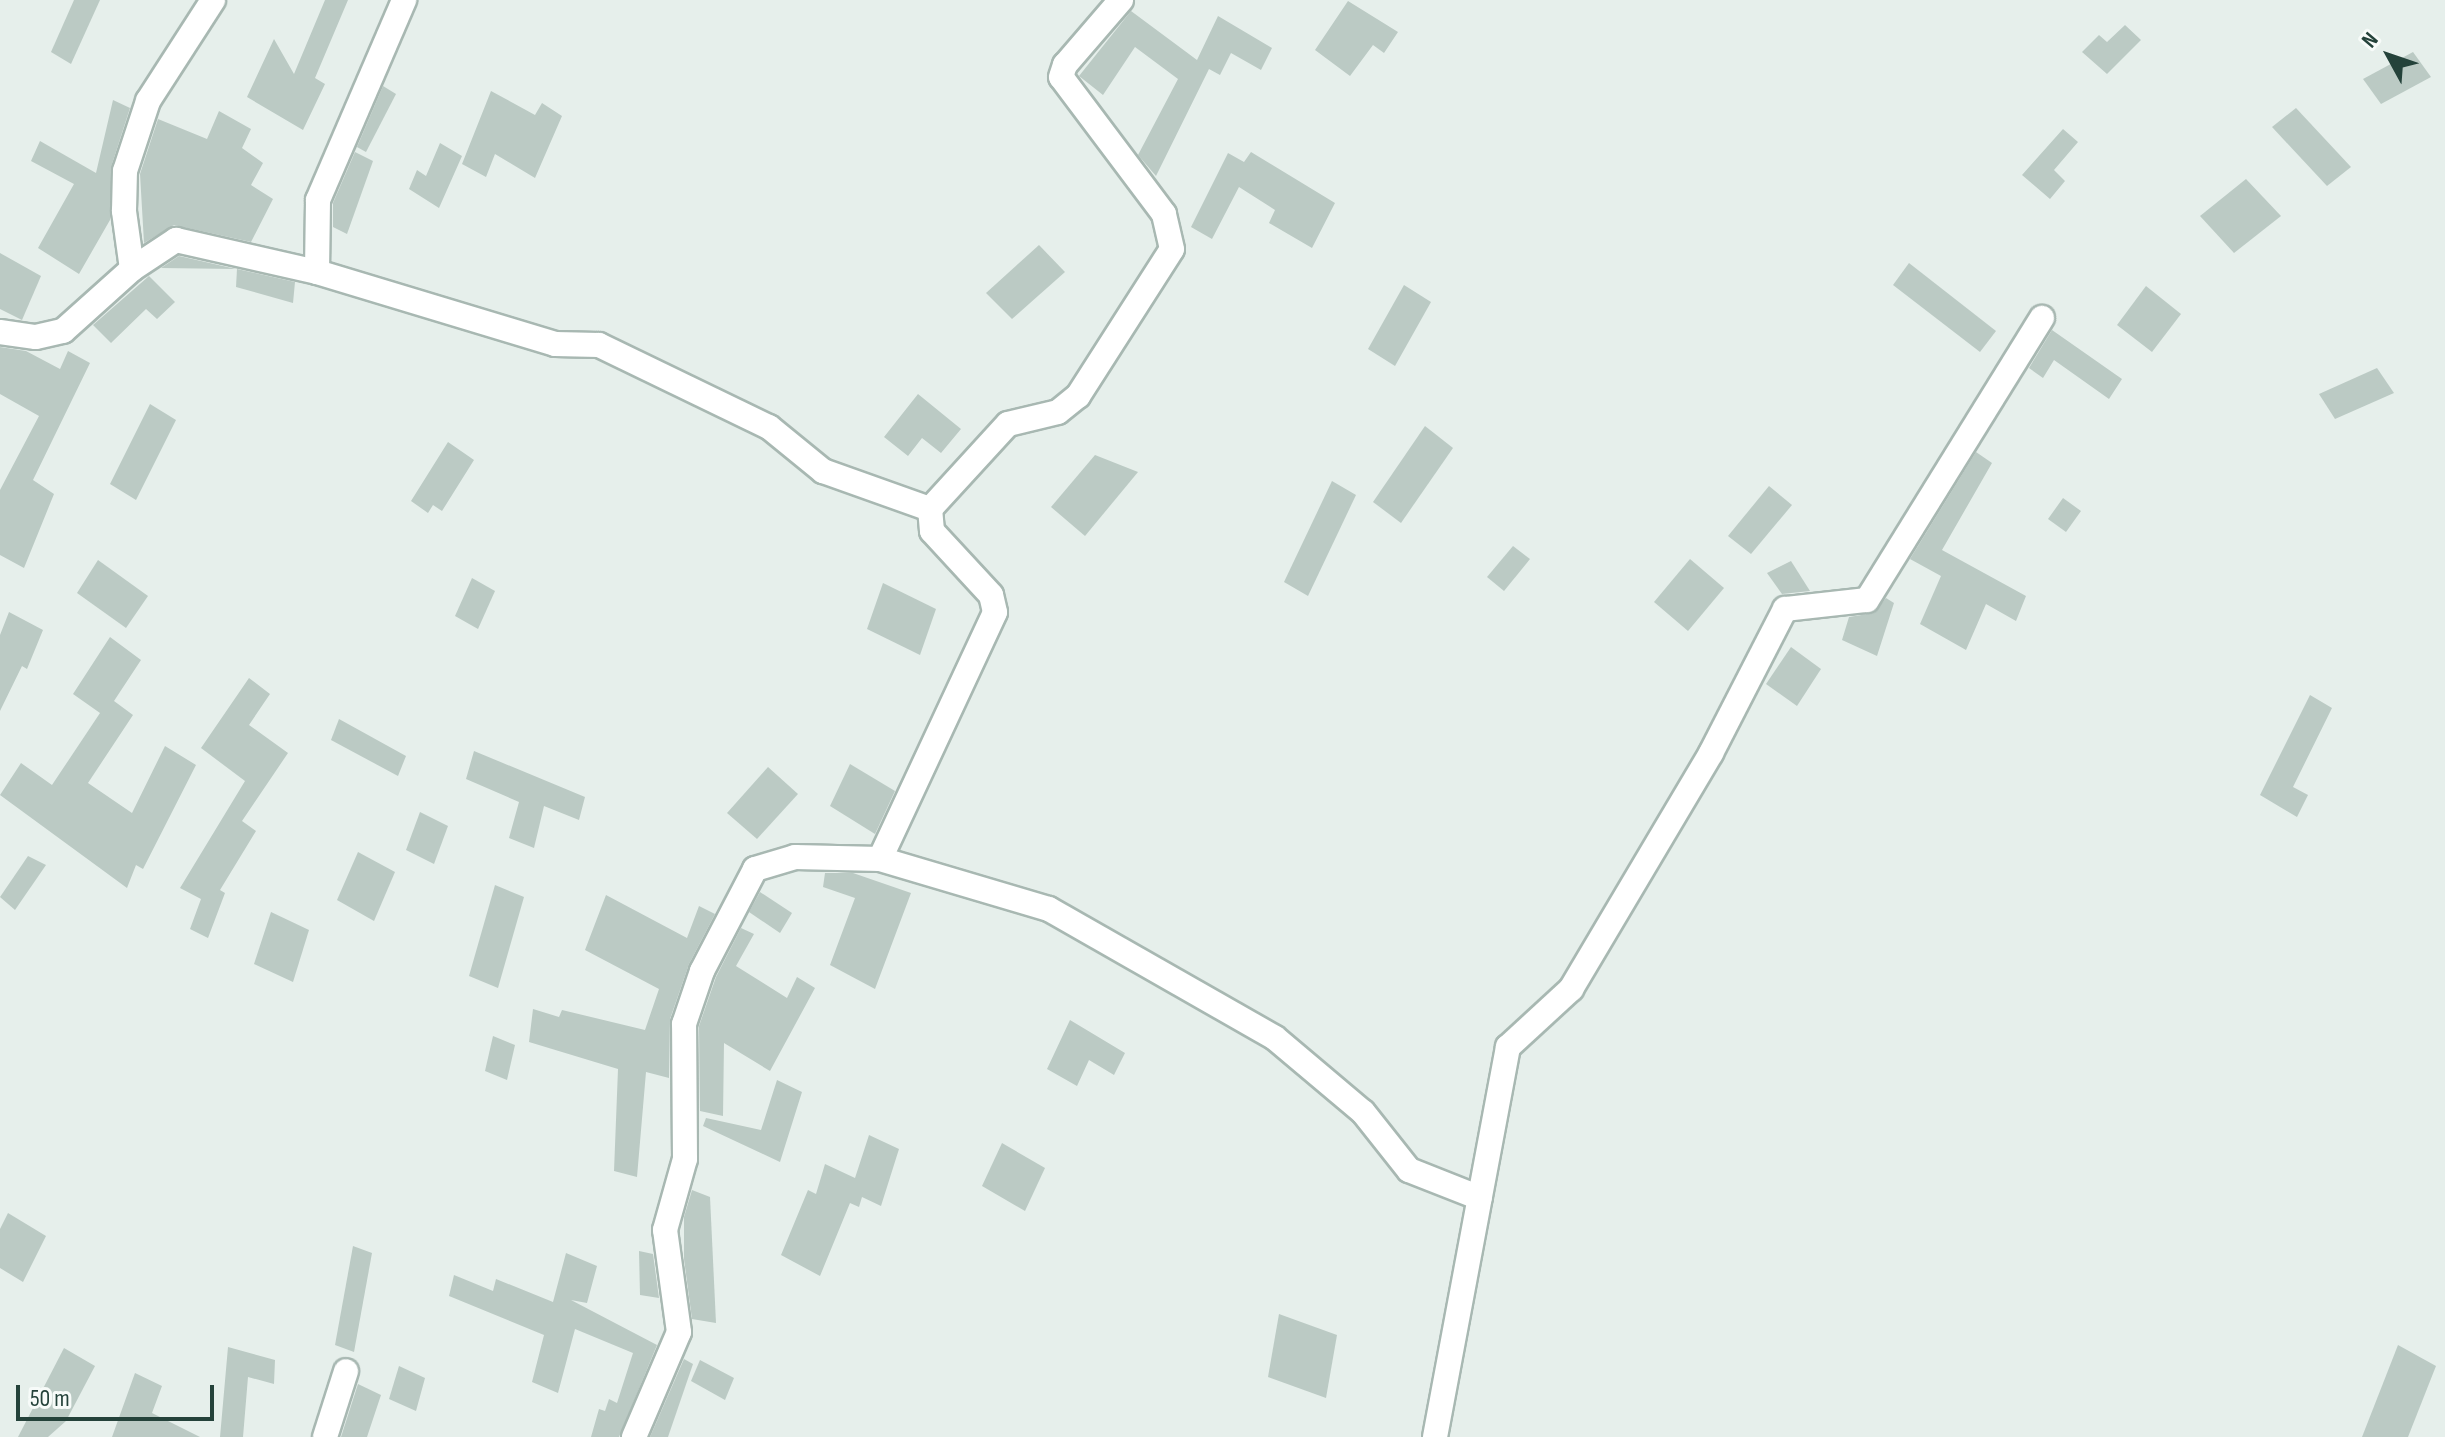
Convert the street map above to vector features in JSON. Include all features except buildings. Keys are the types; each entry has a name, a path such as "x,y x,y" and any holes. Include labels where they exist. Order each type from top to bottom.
{"street":[{"path":"132,269 124,211 125,171 148,101 213,0"},
{"path":"317,272 318,200 404,0"},
{"path":"880,859 995,612 991,595 932,531 930,509 1008,424 1058,412 1078,396 1172,249 1172,230 1164,214 1061,77 1065,65 1121,0"},
{"path":"0,332 36,337 63,331 132,269 176,240 317,272 555,344 599,345 769,427 823,471 930,509"},
{"path":"1435,1437 1508,1047 1571,989 1711,753 1785,609 1867,600 2042,318"},
{"path":"634,1437 679,1332 665,1230 685,1159 684,1024 702,971 755,869 795,857 880,859 1049,909 1176,977 1275,1038 1363,1112 1409,1170 1480,1198"},
{"path":"325,1437 346,1371"}]}
